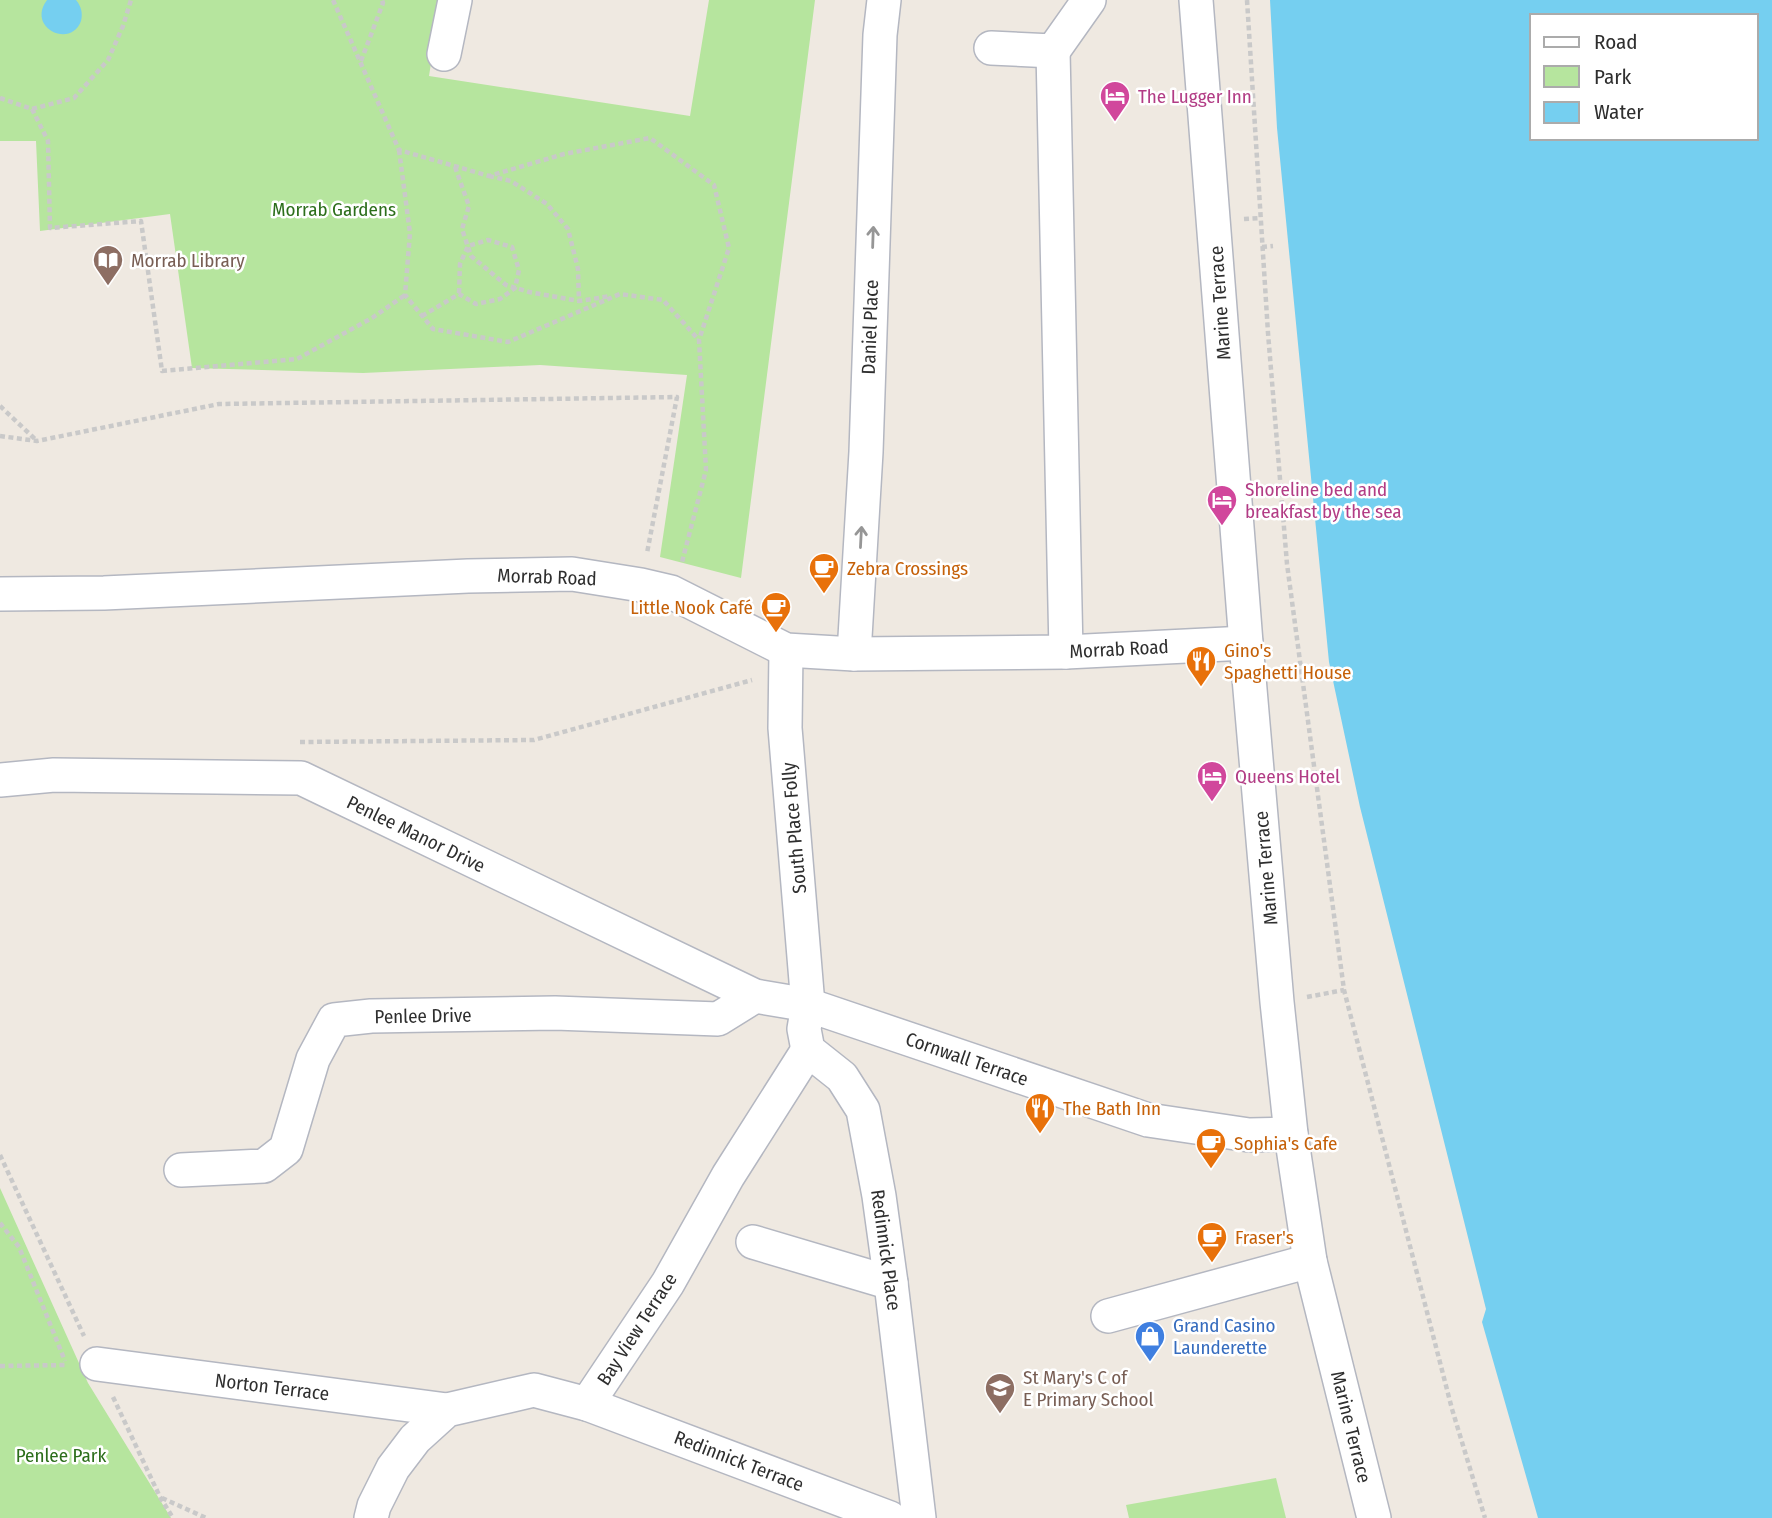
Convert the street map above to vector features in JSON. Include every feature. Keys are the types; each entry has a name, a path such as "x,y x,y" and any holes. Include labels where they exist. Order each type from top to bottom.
{"street":[{"path":"444,54 455,0"},
{"name":"Daniel Place","path":"855,654 866,452 880,35 884,0"},
{"path":"1066,652 1054,51 1089,0"},
{"name":"Marine Terrace","path":"1196,0 1246,643 1291,1134 1310,1261 1374,1518"},
{"path":"992,48 1054,51"},
{"name":"Morrab Road","path":"0,594 104,593 468,576 572,574 656,588 787,660 855,654 1066,652 1246,643"},
{"name":"South Place Folly","path":"787,660 785,729 808,1005"},
{"name":"Penlee Manor Drive","path":"0,780 54,775 300,778 755,996 808,1005"},
{"name":"Penlee Drive","path":"181,1170 264,1166 286,1149 313,1059 334,1020 371,1016 555,1013 718,1019 755,996"},
{"path":"808,1005 804,1029 808,1050"},
{"name":"Cornwall Terrace","path":"808,1005 1148,1120 1249,1135 1291,1134"},
{"name":"Redinnick Place","path":"808,1050 842,1077 863,1110 891,1283 919,1518"},
{"name":"Bay View Terrace","path":"371,1518 393,1468 415,1439 447,1410 534,1390 587,1404 668,1283 728,1176 808,1050"},
{"path":"753,1242 891,1283"},
{"path":"1108,1316 1310,1261"},
{"name":"Norton Terrace","path":"82,1365 447,1410"},
{"name":"Redinnick Terrace","path":"587,1404 890,1518"}],"path":[{"path":"0,98 32,109 74,98 108,60 131,0"},
{"path":"333,0 399,150 410,233 405,295 433,329 508,342 620,294"},
{"path":"360,62 382,0"},
{"path":"1247,0 1262,247 1287,564 1344,990 1452,1409 1485,1518"},
{"path":"32,109 48,141 50,228 141,221 162,371 297,359 372,318 405,295"},
{"path":"489,176 564,154 650,138 714,185 729,248 699,340 706,470 683,561 656,588"},
{"path":"399,150 511,181 547,204 568,229 578,268 579,301"},
{"path":"454,166 468,206 462,229 471,256 506,285 579,301 620,294 663,300 699,340"},
{"path":"1251,218 1261,218"},
{"path":"488,240 512,247 519,270 515,288 500,299 476,304 459,294 460,264 468,246 488,240"},
{"path":"1262,247 1273,246"},
{"path":"422,316 459,294"},
{"path":"0,436 37,441 219,404 677,397 656,588"},
{"path":"0,406 37,441"},
{"path":"289,742 534,740 787,660"},
{"path":"1313,996 1344,990"},
{"path":"0,1223 19,1247 82,1365 0,1366"},
{"path":"160,1497 206,1518"}],"green space":[{"name":"Morrab Gardens","path":"0,0 441,0 429,76 690,116 709,0 815,0 741,578 660,557 687,375 540,365 363,373 192,368 170,214 40,231 36,141 0,141"},
{"name":"Penlee Park","path":"0,1188 88,1383 171,1518 0,1518"},
{"path":"1276,1478 1286,1518 1129,1518 1126,1505"}],"water":[{"path":"47,0 76,0 82,15 76,29 60,34 52,32 46,26 42,19 42,10"},
{"path":"1270,0 1772,0 1772,1518 1538,1518 1482,1322 1486,1309 1360,807 1329,662 1277,128"}],"place":[{"name":"The Lugger Inn","path":"1115,123"},
{"name":"Morrab Library","path":"108,287"},
{"name":"Shoreline bed and breakfast by the sea","path":"1222,527"},
{"name":"Zebra Crossings","path":"824,595"},
{"name":"Little Nook Café","path":"776,634"},
{"name":"Gino's Spaghetti House","path":"1201,688"},
{"name":"Queens Hotel","path":"1212,803"},
{"name":"The Bath Inn","path":"1040,1135"},
{"name":"Sophia's Cafe","path":"1211,1170"},
{"name":"Fraser's","path":"1212,1264"},
{"name":"Grand Casino Launderette","path":"1150,1363"},
{"name":"St Mary's C of E Primary School","path":"1000,1415"}]}
